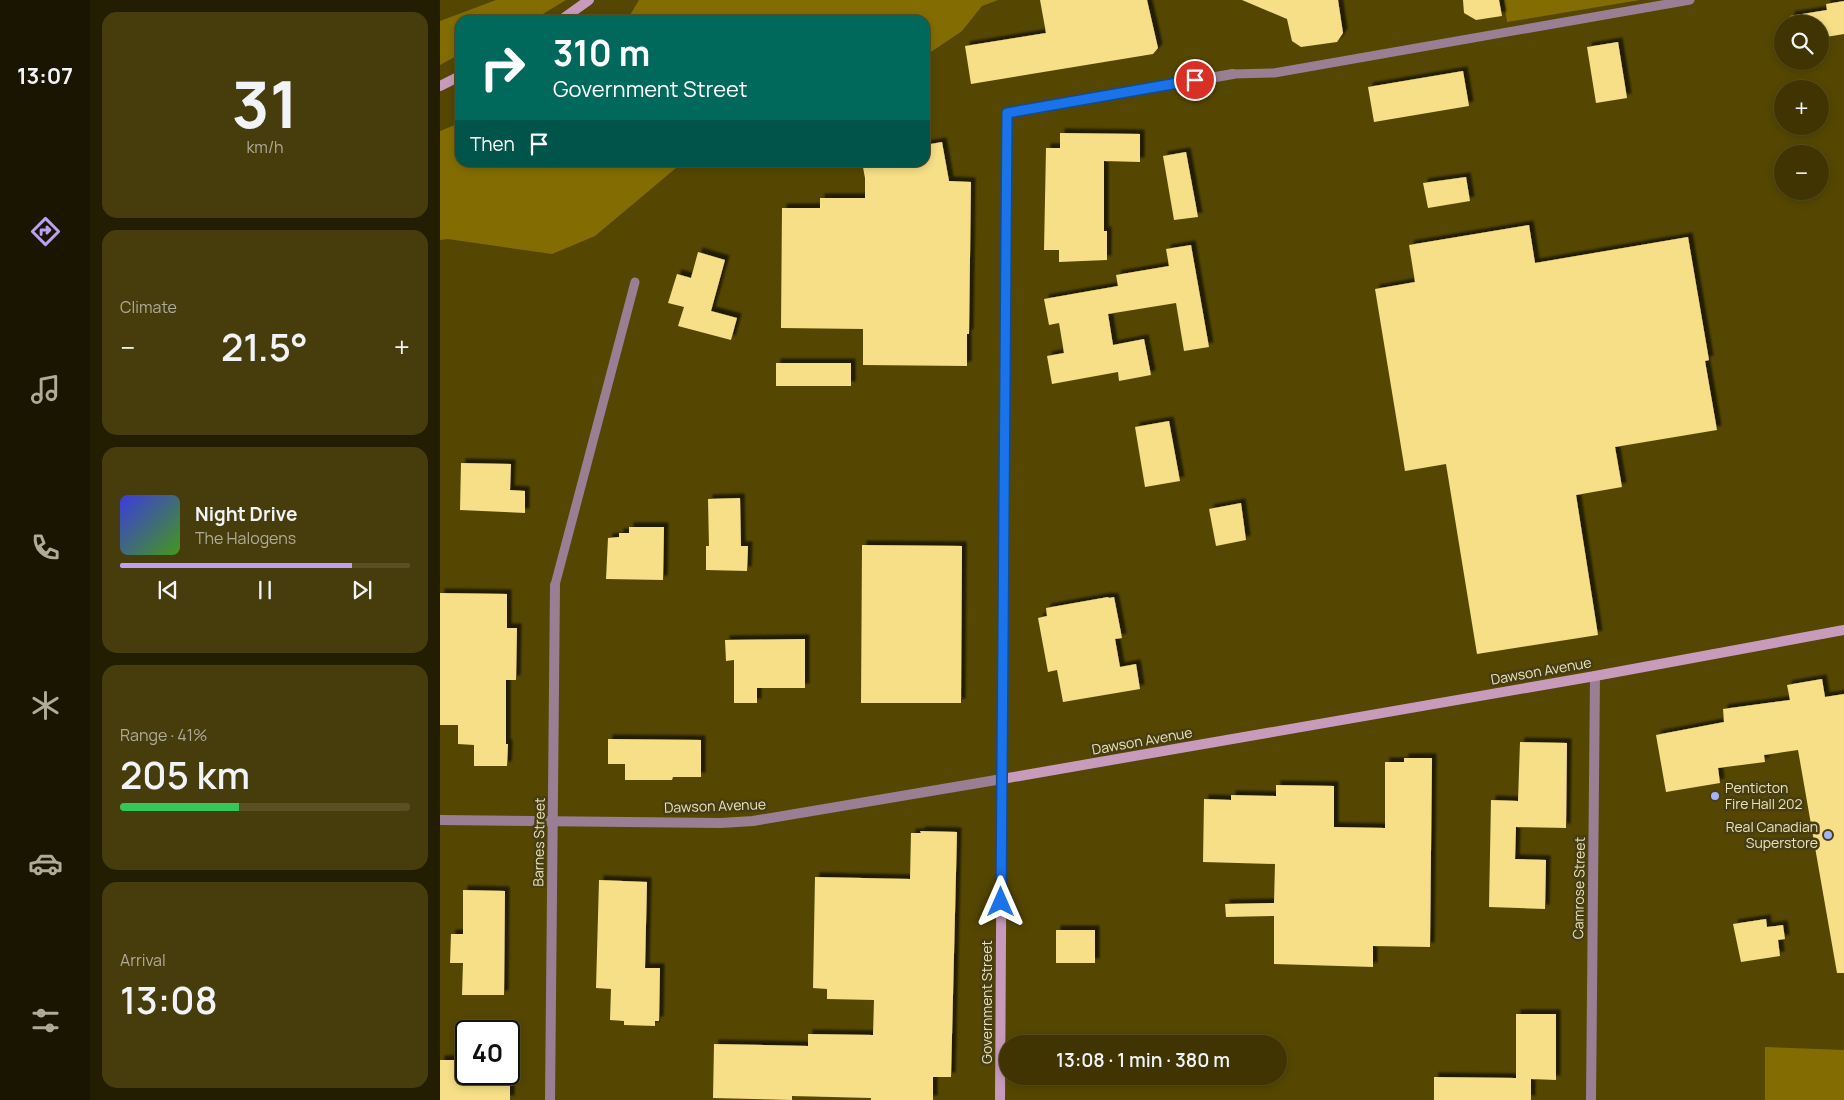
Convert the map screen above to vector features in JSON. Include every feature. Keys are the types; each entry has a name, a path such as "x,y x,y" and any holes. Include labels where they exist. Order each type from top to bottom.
{"street":[{"path":"568,15 589,0"},
{"name":"Government Street","path":"1000,1100 1007,113 1233,74"},
{"path":"440,86 455,78"},
{"name":"Barnes Street","path":"550,1100 555,585"},
{"name":"Dawson Avenue","path":"440,820 753,822 1594,676 1844,630"},
{"name":"Camrose Street","path":"1591,1100 1594,676"}],"lane":[{"path":"1233,74 1274,73 1690,0"},
{"path":"555,585 635,282"}],"shaded area":[{"path":"496,0 566,0 541,15 456,15"},
{"path":"639,0 998,0 982,6 962,31 930,53 930,15 630,15"},
{"path":"1504,0 1640,0 1507,22"},
{"path":"455,15 455,57 440,65 440,21"},
{"path":"455,125 455,167 677,167 595,236 552,254 448,239 440,240 440,131"},
{"path":"1765,1047 1844,1050 1844,1100 1765,1100"}],"building":[{"path":"1040,0 1147,0 1158,48 1153,54 971,84 965,46 1046,33"},
{"path":"1242,0 1338,0 1343,33 1337,42 1301,47 1292,41 1287,19"},
{"path":"1463,0 1499,0 1502,16 1476,20 1464,13"},
{"path":"1844,1 1844,34 1829,36 1829,15 1796,15 1827,10 1826,4"},
{"path":"1618,42 1627,98 1596,103 1587,47"},
{"path":"1463,71 1469,106 1374,122 1368,87"},
{"path":"1060,133 1140,134 1140,162 1104,161 1104,231 1107,231 1107,260 1059,262 1059,250 1044,250 1046,148 1060,148"},
{"path":"942,142 949,181 971,182 967,366 863,365 863,329 781,328 782,208 820,208 820,198 865,198 863,167 930,167 930,144"},
{"path":"1186,152 1198,217 1174,220 1163,156"},
{"path":"1466,177 1470,201 1428,208 1423,183"},
{"path":"1529,225 1535,263 1688,237 1709,360 1705,361 1717,430 1615,447 1622,487 1576,495 1598,635 1477,654 1446,464 1405,471 1375,289 1415,282 1409,245"},
{"path":"1191,245 1209,347 1184,351 1176,303 1108,314 1113,345 1144,339 1151,375 1119,381 1118,372 1052,384 1047,356 1064,353 1059,323 1049,325 1044,299 1118,286 1116,275 1169,266 1166,249"},
{"path":"698,252 725,260 711,311 737,318 731,340 678,326 684,307 668,303 677,274 691,278"},
{"path":"776,363 851,363 851,386 776,386"},
{"path":"1169,421 1180,481 1145,487 1135,427"},
{"path":"461,463 511,464 510,490 525,491 525,513 460,510"},
{"path":"740,498 741,546 748,546 747,571 706,570 706,546 709,546 708,499"},
{"path":"1241,503 1246,540 1216,546 1209,509"},
{"path":"629,527 664,527 663,580 606,579 608,538 619,537 619,533 629,533"},
{"path":"862,545 962,546 961,703 861,703"},
{"path":"440,593 507,594 507,628 517,628 516,680 506,680 507,766 474,766 474,745 458,744 458,725 440,725"},
{"path":"1114,597 1122,638 1115,639 1120,667 1136,664 1140,689 1063,702 1057,670 1048,672 1038,618 1047,616 1046,608"},
{"path":"805,639 805,688 757,688 757,703 734,703 734,660 726,661 725,640"},
{"path":"1822,679 1825,697 1844,694 1844,973 1837,973 1798,750 1764,755 1765,762 1718,768 1720,783 1666,792 1656,735 1724,722 1723,709 1790,700 1787,685"},
{"path":"608,739 701,740 701,777 673,777 672,780 625,780 625,764 608,764"},
{"path":"1520,742 1567,743 1566,828 1516,827 1515,859 1546,860 1545,909 1489,907 1491,800 1518,801"},
{"path":"1404,758 1432,758 1430,947 1373,946 1373,967 1274,964 1274,916 1226,917 1225,904 1274,903 1275,864 1203,862 1204,799 1231,800 1231,795 1276,796 1276,785 1334,786 1334,827 1385,828 1385,762 1404,762"},
{"path":"920,831 957,832 951,1077 933,1077 933,1100 871,1100 871,1098 792,1096 792,1100 713,1098 714,1044 808,1046 808,1034 873,1035 874,1000 827,999 827,989 813,988 815,877 910,879 911,833 921,833"},
{"path":"599,880 647,882 645,968 660,968 659,1021 655,1021 655,1026 624,1025 624,1021 610,1020 611,989 596,988"},
{"path":"463,890 505,891 504,995 462,995 463,963 450,963 451,934 463,934"},
{"path":"1766,919 1767,927 1783,925 1785,939 1778,940 1780,956 1741,962 1733,924"},
{"path":"1056,930 1095,930 1095,963 1056,963"},
{"path":"1516,1014 1556,1014 1556,1080 1531,1079 1531,1100 1434,1100 1434,1077 1516,1078"},
{"path":"440,1060 455,1060 455,1085 510,1085 510,1100 440,1100"}],"place":[{"name":"Penticton Fire Hall 202","path":"1715,796"},
{"name":"Real Canadian Superstore","path":"1828,835"}],"route":[{"path":"1001,902 1007,113 1195,80"}]}
